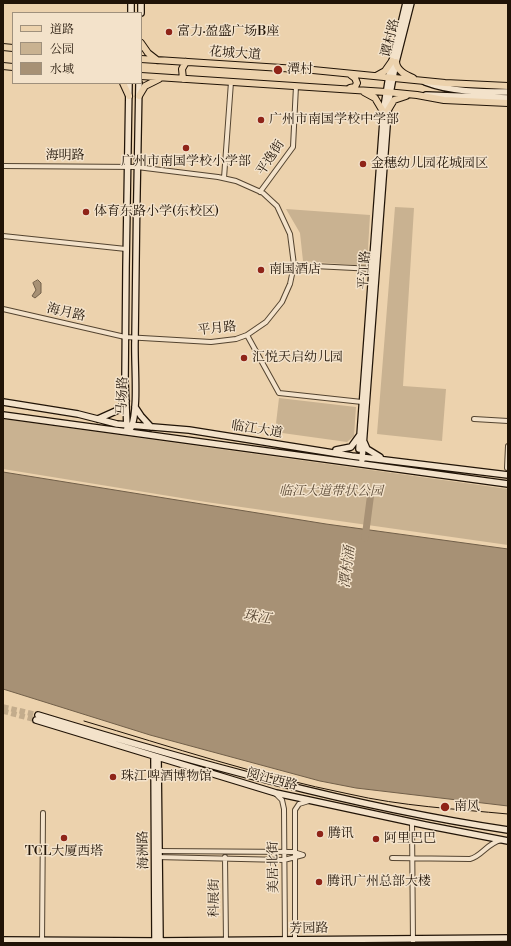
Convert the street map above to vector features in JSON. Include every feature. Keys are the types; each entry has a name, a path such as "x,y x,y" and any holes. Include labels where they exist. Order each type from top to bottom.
{"main road":[{"name":"谭村路","path":"394,62 406,3"},
{"name":"谭村路","path":"390,78 411,3"},
{"path":"142,44 148,53 159,60"},
{"name":"花城大道","path":"142,59 349,74 422,81 508,86"},
{"path":"183,79 182,69 186,62"},
{"path":"372,76 383,73 394,62 403,73 422,81"},
{"path":"347,89 357,85 355,78 349,74"},
{"path":"142,76 417,95 508,98"},
{"path":"139,96 149,83 164,78"},
{"name":"平江路","path":"359,464 386,112 390,78"},
{"name":"花城大道","path":"422,81 438,87 455,90 508,92"},
{"path":"124,84 129,96"},
{"name":"马场路","path":"129,84 125,337 126,401 129,431"},
{"name":"马场路","path":"129,424 134,402 139,84"},
{"path":"347,89 366,92 371,95 386,112 397,99 417,95 444,100 508,103"},
{"name":"平江路","path":"362,434 362,402 374,269"},
{"path":"97,419 118,410 126,401 130,405 134,402 137,411 151,427"},
{"name":"临江大道","path":"4,402 129,424 189,430 360,457 508,475"},
{"path":"76,424 82,421 78,414"},
{"name":"临江大道","path":"3,415 129,431 508,484"},
{"path":"189,430 184,434 185,438 189,440"},
{"path":"323,451 346,450 354,444 362,434"},
{"path":"362,434 364,445 367,449 384,459"},
{"path":"302,456 306,454 304,448"},
{"name":"阅江西路","path":"505,840 412,823 276,794 156,758 37,718 285,785 427,816 508,830"},
{"name":"海洲路","path":"156,758 157,942"},
{"name":"芳园路","path":"3,940 42,942 295,942 459,941 508,938"}],"street":[{"path":"224,178 230,82"},
{"name":"平逸街","path":"260,192 293,147 296,86"},
{"name":"海明路","path":"3,166 137,166"},
{"name":"平月路","path":"125,337 211,342 236,339 266,322 282,302 290,284 294,265 294,251 284,219 277,206 260,192 224,178 137,166"},
{"path":"3,236 126,249"},
{"path":"294,265 374,269"},
{"name":"海月路","path":"3,309 125,337"},
{"path":"247,334 279,393 362,402"},
{"path":"474,419 508,421"},
{"path":"507,468 508,446"},
{"name":"美居北街","path":"276,794 283,804 285,942"},
{"name":"美居北街","path":"295,942 295,810 299,804 310,801"},
{"path":"42,942 43,813"},
{"path":"412,823 411,858 413,941"},
{"path":"392,858 470,859 477,856 488,845 505,840"},
{"path":"294,852 303,855 284,860 225,859 157,854 294,852"},
{"name":"科展街","path":"225,853 226,942"}],"green space":[{"path":"395,207 414,208 403,386 446,389 442,441 377,434"},
{"path":"286,209 370,215 367,266 303,261 300,233"},
{"path":"279,398 356,407 354,436 347,442 275,432"},
{"name":"临江大道带状公园","path":"3,419 508,489 508,545 206,502 3,469"}],"water":[{"path":"38,280 41,283 41,293 35,298 32,296 36,290 33,283"},
{"name":"珠江","path":"3,472 326,524 508,549 508,806 356,788 320,781 150,735 3,689"}],"waterway":[{"name":"潭村涌","path":"365,538 371,492"}],"tunnel":[{"path":"3,707 38,715"},
{"path":"3,711 36,720"}],"tram line":[{"path":"84,721 282,779 315,787 369,798 428,807 508,814"}],"place":[{"name":"富力·盈盛广场B座","path":"169,32"},
{"name":"潭村","path":"278,70"},
{"name":"广州市南国学校中学部","path":"261,120"},
{"name":"广州市南国学校小学部","path":"186,148"},
{"name":"金穗幼儿园花城园区","path":"363,164"},
{"name":"体育东路小学(东校区)","path":"86,212"},
{"name":"南国酒店","path":"261,270"},
{"name":"汇悦天启幼儿园","path":"244,358"},
{"name":"珠江啤酒博物馆","path":"113,777"},
{"name":"南风","path":"445,807"},
{"name":"腾讯","path":"320,834"},
{"name":"TCL大厦西塔","path":"64,838"},
{"name":"阿里巴巴","path":"376,839"},
{"name":"腾讯广州总部大楼","path":"319,882"}]}
